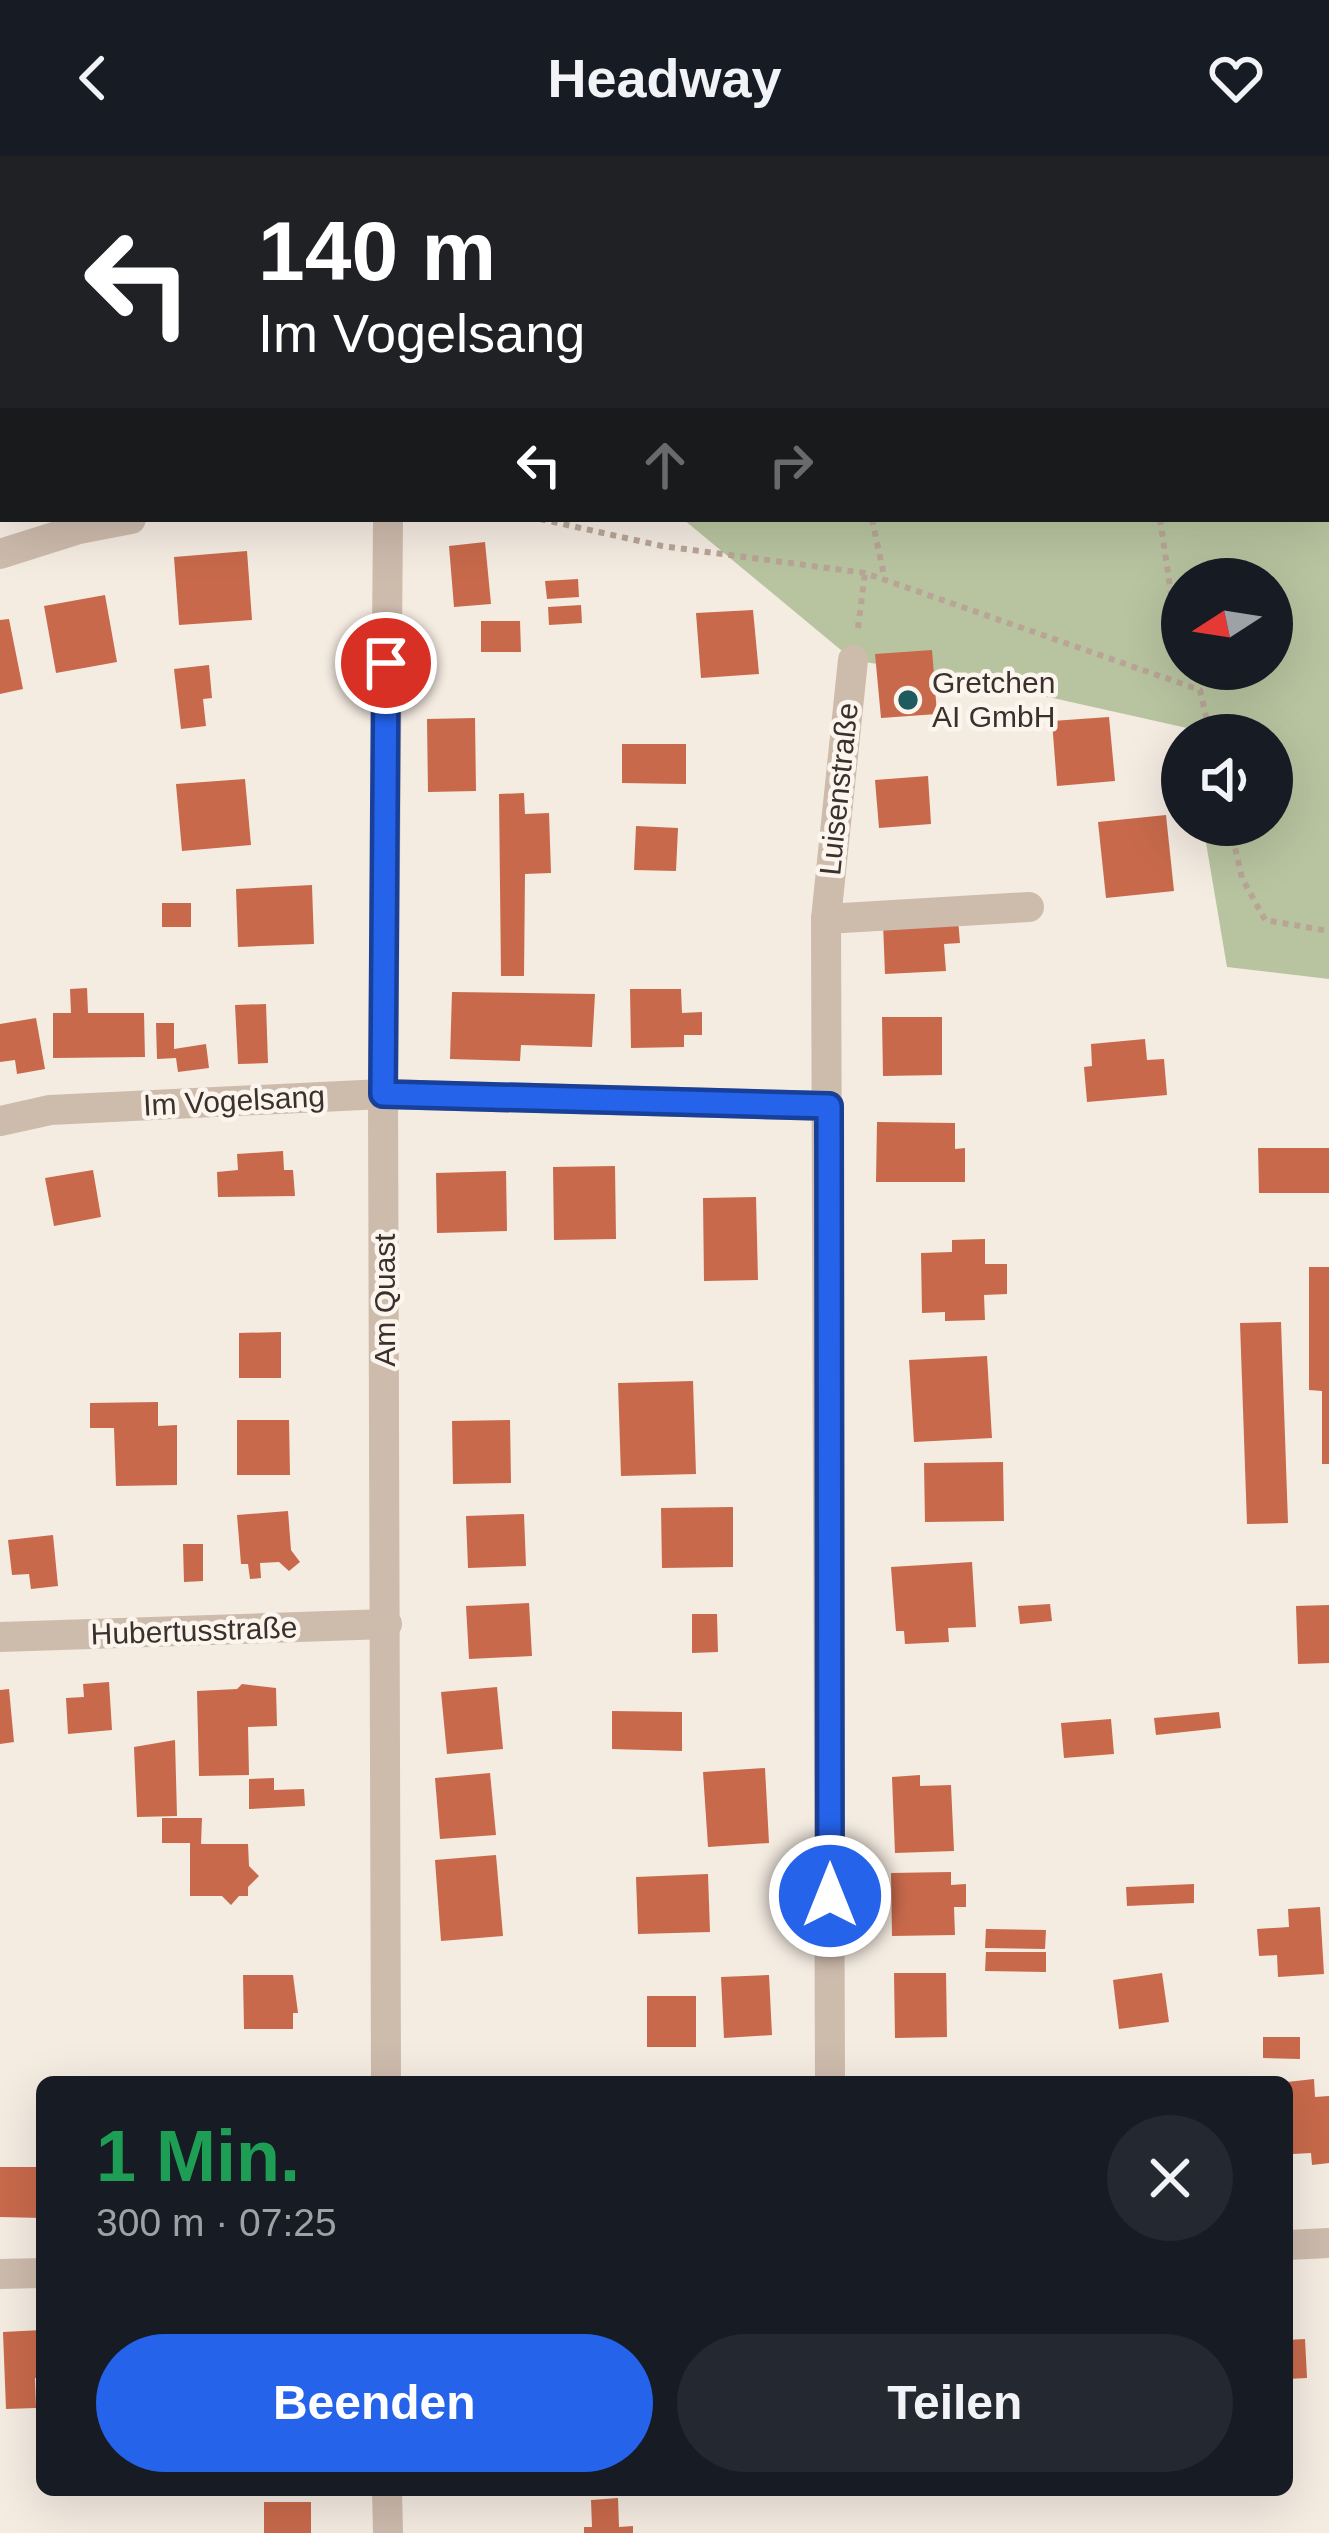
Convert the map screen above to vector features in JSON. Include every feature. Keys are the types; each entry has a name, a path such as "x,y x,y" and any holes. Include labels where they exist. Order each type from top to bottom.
{"street":[{"path":"0,554 115,522"},
{"name":"Am Quast","path":"386,2076 383,1094 388,522"},
{"name":"Luisenstraße","path":"830,2076 826,919 853,663"},
{"name":"Luisenstraße","path":"826,919 1029,907"},
{"name":"Im Vogelsang","path":"0,1121 50,1111 383,1094 829,1106"},
{"name":"Hubertusstraße","path":"0,1637 387,1624"},
{"path":"1293,2245 1329,2243"},
{"path":"0,2274 36,2272"},
{"path":"387,2496 388,2533"}],"path":[{"path":"554,522 662,546 866,573 1161,676"},
{"path":"873,522 885,580"},
{"path":"1160,522 1166,558"},
{"path":"853,663 866,573"},
{"path":"1235,846 1242,878 1265,920 1329,931"}],"green space":[{"path":"687,522 1329,522 1329,979 1227,967 1207,846 1293,846 1293,714 1161,714 1161,722 973,680 853,660"}],"building":[{"path":"485,542 491,604 454,607 449,546"},
{"path":"247,551 252,620 179,625 174,557"},
{"path":"578,579 579,597 547,599 545,581"},
{"path":"105,595 117,662 56,673 44,606"},
{"path":"581,605 582,623 549,625 548,607"},
{"path":"753,610 759,674 701,678 696,613"},
{"path":"9,619 23,689 0,694 0,620"},
{"path":"481,621 520,621 521,652 481,652"},
{"path":"932,650 937,714 881,718 875,654"},
{"path":"209,665 212,698 203,699 206,726 181,729 174,669"},
{"path":"1109,717 1115,781 1057,786 1052,721"},
{"path":"475,718 476,791 428,792 427,719"},
{"path":"622,744 686,744 686,784 622,783"},
{"path":"928,776 931,824 879,828 875,780"},
{"path":"245,779 251,845 182,851 176,784"},
{"path":"524,793 525,814 549,813 551,873 525,874 524,976 501,976 499,794"},
{"path":"1161,816 1161,846 1169,846 1174,891 1106,898 1098,822"},
{"path":"636,826 678,828 676,871 634,870"},
{"path":"312,885 314,944 238,947 236,889"},
{"path":"162,903 191,903 191,927 162,927"},
{"path":"958,919 960,943 944,944 946,971 885,974 883,923"},
{"path":"87,988 88,1013 144,1013 145,1057 53,1058 53,1013 71,1013 70,989"},
{"path":"630,989 681,989 682,1013 702,1012 702,1035 684,1035 684,1047 631,1048"},
{"path":"452,992 595,994 592,1047 521,1045 520,1061 450,1059"},
{"path":"266,1004 268,1063 238,1064 235,1005"},
{"path":"882,1017 942,1017 942,1075 883,1076"},
{"path":"36,1018 45,1069 17,1074 15,1060 0,1062 0,1024"},
{"path":"156,1023 174,1023 174,1049 206,1044 209,1068 178,1072 176,1058 157,1059"},
{"path":"1145,1039 1147,1060 1164,1059 1167,1095 1087,1102 1084,1067 1092,1066 1091,1044"},
{"path":"877,1122 955,1123 955,1149 965,1148 965,1182 876,1182"},
{"path":"1258,1148 1329,1148 1329,1193 1259,1193"},
{"path":"283,1151 284,1170 293,1170 295,1196 218,1197 217,1172 238,1170 237,1154"},
{"path":"615,1166 616,1239 554,1240 553,1167"},
{"path":"93,1170 101,1217 54,1226 45,1178"},
{"path":"506,1171 507,1231 437,1233 436,1173"},
{"path":"756,1197 758,1280 704,1281 703,1198"},
{"path":"985,1239 985,1264 1007,1264 1007,1294 984,1295 985,1320 945,1321 945,1312 922,1313 921,1253 952,1252 952,1240"},
{"path":"1309,1267 1329,1267 1329,1464 1322,1464 1322,1391 1309,1390"},
{"path":"1281,1322 1288,1523 1247,1524 1240,1323"},
{"path":"281,1332 281,1378 239,1378 239,1333"},
{"path":"987,1356 992,1438 914,1442 909,1360"},
{"path":"693,1381 696,1474 621,1476 618,1383"},
{"path":"158,1402 158,1426 177,1425 177,1485 116,1486 114,1428 90,1428 90,1403"},
{"path":"237,1420 289,1420 290,1475 237,1475"},
{"path":"510,1420 511,1483 453,1484 452,1421"},
{"path":"1003,1462 1004,1521 925,1522 924,1463"},
{"path":"733,1507 733,1567 662,1568 661,1508"},
{"path":"288,1511 291,1550 300,1562 289,1571 279,1562 260,1563 261,1578 250,1579 248,1564 241,1564 237,1515"},
{"path":"524,1514 526,1566 468,1568 466,1516"},
{"path":"53,1535 58,1586 31,1589 29,1574 12,1575 8,1540"},
{"path":"183,1544 203,1544 203,1581 184,1582"},
{"path":"972,1562 976,1627 948,1628 949,1642 905,1644 904,1631 896,1631 891,1567"},
{"path":"529,1603 532,1656 469,1659 466,1606"},
{"path":"1050,1604 1052,1621 1020,1624 1018,1606"},
{"path":"1329,1605 1329,1663 1298,1664 1296,1606"},
{"path":"692,1614 717,1614 718,1652 692,1653"},
{"path":"109,1682 112,1730 68,1734 66,1698 84,1697 83,1684"},
{"path":"242,1684 276,1688 277,1726 248,1727 249,1775 199,1776 197,1691 237,1689"},
{"path":"497,1687 503,1749 447,1754 441,1692"},
{"path":"9,1689 14,1742 0,1744 0,1690"},
{"path":"612,1711 682,1712 682,1751 612,1749"},
{"path":"1219,1712 1221,1728 1156,1735 1154,1718"},
{"path":"1111,1719 1114,1754 1064,1758 1061,1723"},
{"path":"175,1740 177,1816 137,1817 134,1747"},
{"path":"765,1768 769,1843 708,1847 703,1772"},
{"path":"490,1773 496,1835 440,1839 435,1778"},
{"path":"920,1775 920,1786 951,1785 954,1851 895,1853 892,1777"},
{"path":"274,1778 274,1790 304,1789 305,1806 249,1809 249,1779"},
{"path":"162,1818 202,1818 201,1844 248,1844 249,1866 259,1876 248,1887 248,1896 239,1896 231,1905 222,1896 190,1896 190,1843 162,1843"},
{"path":"496,1855 503,1936 441,1941 435,1860"},
{"path":"951,1872 951,1885 966,1884 966,1907 954,1907 955,1935 892,1936 891,1873"},
{"path":"708,1874 710,1932 638,1934 636,1877"},
{"path":"1194,1884 1194,1903 1127,1906 1126,1887"},
{"path":"1320,1907 1324,1974 1278,1977 1277,1955 1259,1956 1257,1929 1289,1927 1288,1909"},
{"path":"986,1929 1046,1930 1045,1949 985,1948"},
{"path":"986,1952 1046,1952 1046,1972 985,1971"},
{"path":"894,1973 946,1973 947,2037 895,2038"},
{"path":"1162,1973 1169,2022 1119,2029 1113,1980"},
{"path":"243,1975 293,1975 298,2013 293,2013 293,2029 244,2029"},
{"path":"769,1975 772,2035 724,2038 721,1977"},
{"path":"647,1996 696,1996 696,2047 647,2047"},
{"path":"1263,2037 1300,2037 1300,2059 1263,2058"},
{"path":"1314,2079 1315,2097 1329,2096 1329,2163 1312,2165 1311,2153 1293,2154 1293,2081"},
{"path":"0,2167 36,2167 36,2218 0,2217"},
{"path":"36,2330 36,2408 6,2409 3,2332"},
{"path":"1305,2339 1307,2378 1293,2379 1293,2340"},
{"path":"618,2498 619,2527 633,2526 633,2533 584,2533 584,2527 592,2527 591,2500"},
{"path":"264,2502 311,2502 311,2533 264,2533"}],"place":[{"name":"Gretchen AI GmbH","path":"908,700"}],"route":[{"path":"386,663 383,1094 829,1106 830,1896"}]}
